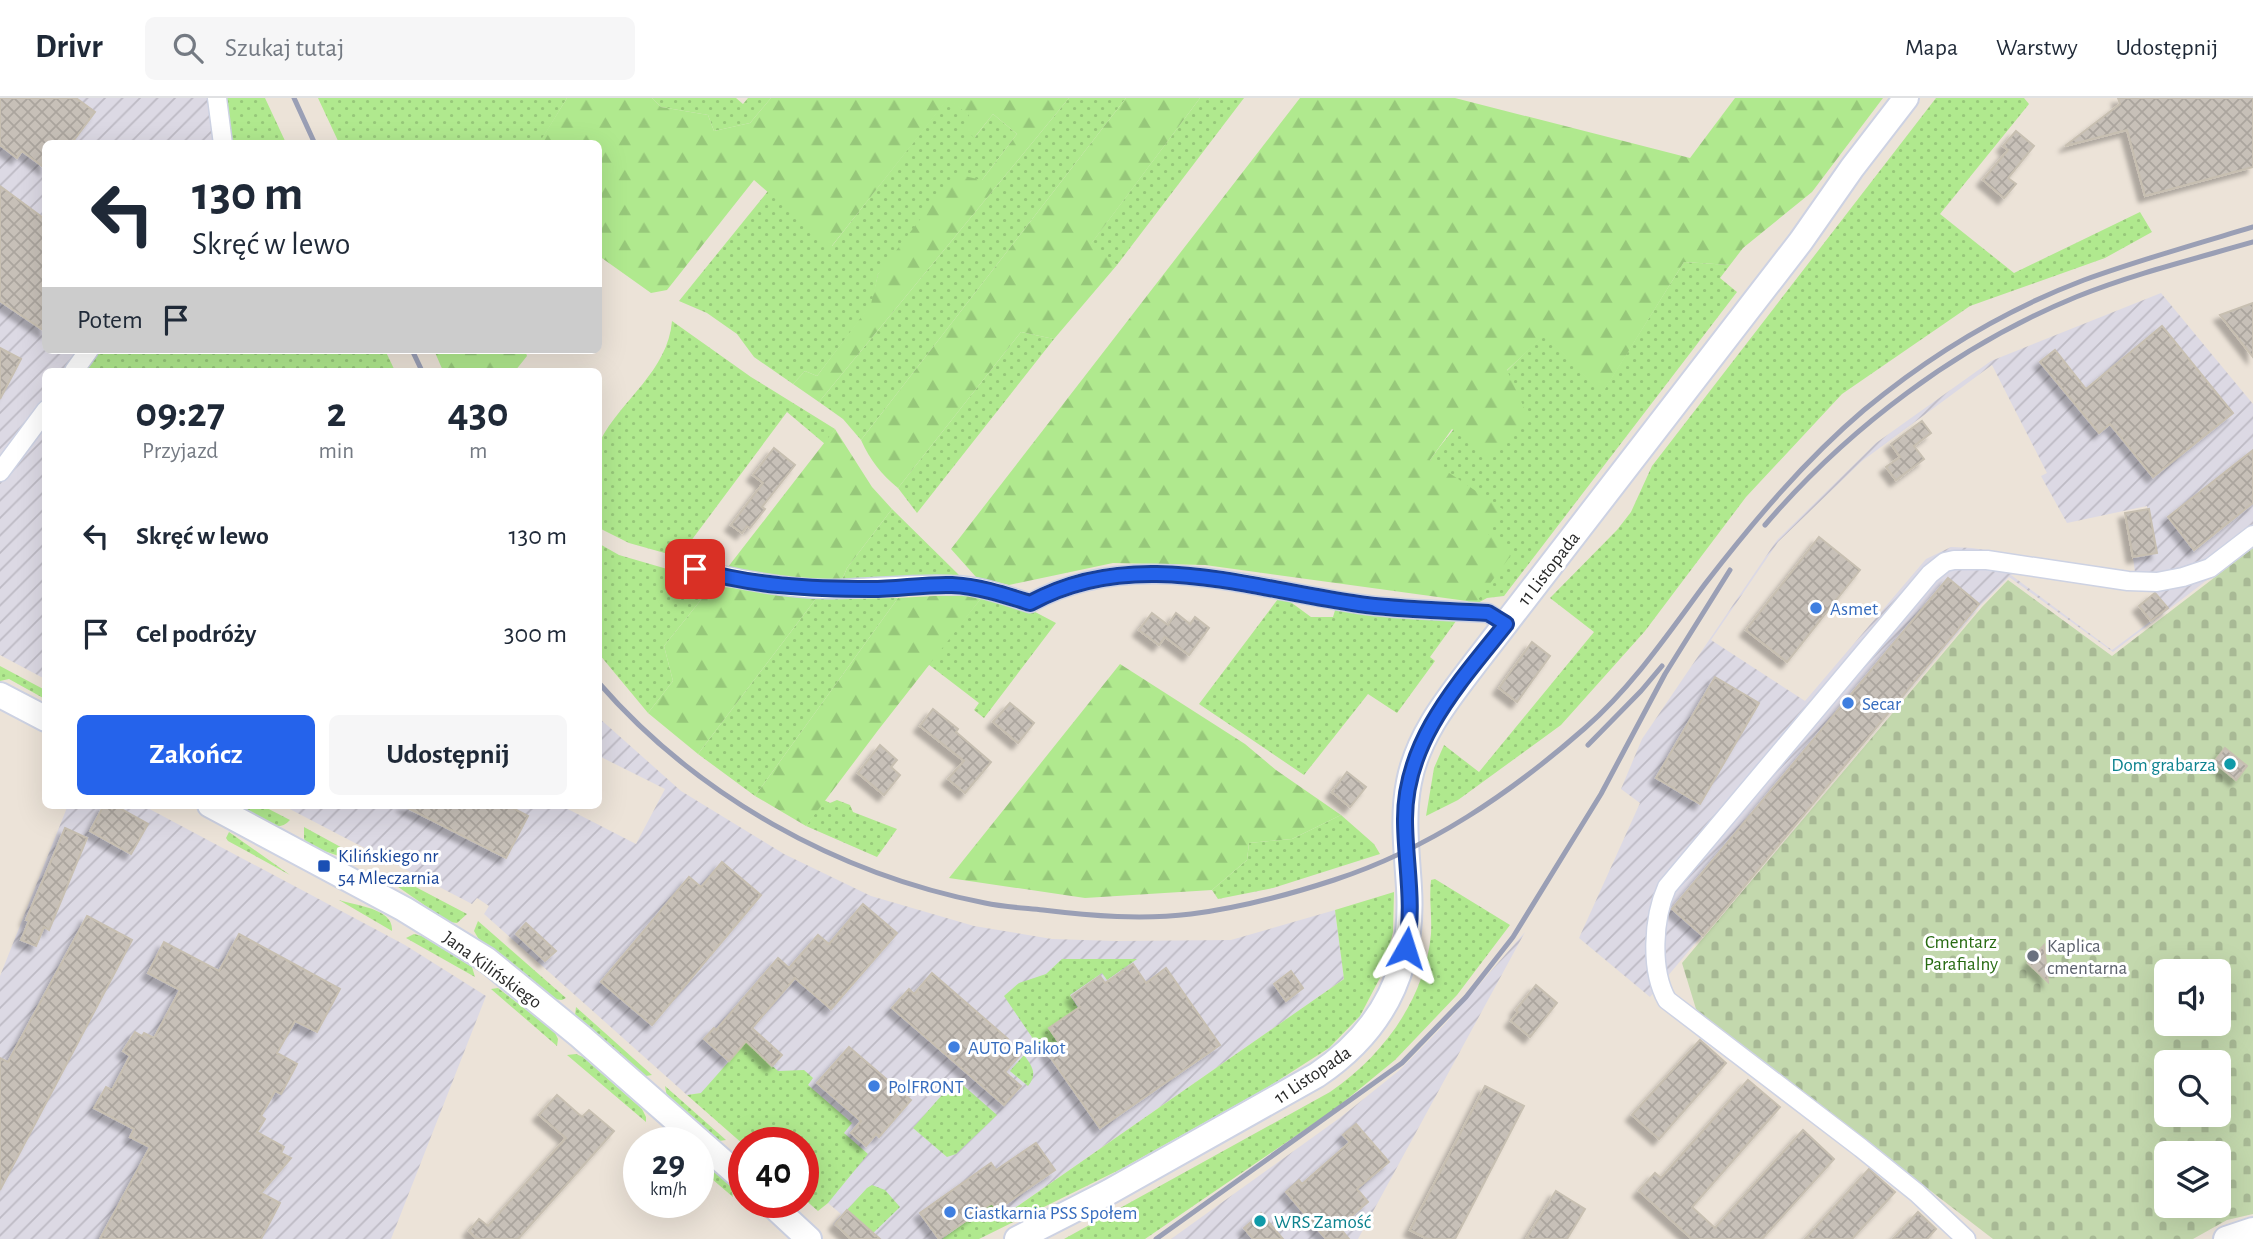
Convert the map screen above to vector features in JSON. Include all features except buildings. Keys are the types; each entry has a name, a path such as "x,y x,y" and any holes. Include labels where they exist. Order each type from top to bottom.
{"street":[{"path":"217,98 222,140"},
{"name":"11 Listopada","path":"1017,1239 1121,1185 1317,1074 1342,1057 1373,1025 1398,979 1409,937 1405,818 1412,768 1440,709 1801,241 1906,98"},
{"path":"0,472 42,415"},
{"path":"1966,1239 1917,1193 1861,1147 1667,1000 1656,972 1658,918 1662,898 1667,887 1876,637 1930,574 1945,562 1963,558 1987,560 2128,581 2157,582 2210,568 2253,535"},
{"path":"679,564 757,583 850,589 953,584 1005,594 1030,603 1064,586 1095,579 1123,575 1207,576 1361,605 1488,613 1506,624"},
{"path":"0,695 42,717"},
{"name":"Jana Kilińskiego","path":"217,809 404,909 487,960 580,1036 728,1166"},
{"path":"786,1218 809,1239"},
{"path":"2226,1239 2253,1230"}],"shaded area":[{"path":"0,98 210,98 214,140 42,140 42,354 75,354 72,358 91,368 42,368 42,677 0,655"},
{"path":"2161,293 2253,404 2253,545 2113,652 2009,577 1980,606 1650,997 1579,938 1640,803 1621,789 1642,739 1777,540 1876,443 1991,361","holes":["1992,365 2047,473 2041,476 2067,523 2147,506 2156,553 2133,557 2135,573 1951,547 1926,559 1805,701 1711,640 1778,542 1862,461","2018,572 2154,589 2156,593 2139,606 2151,621 2112,650 2011,575"]},
{"path":"602,721 681,791 784,854 871,896 974,926 1052,939 1116,941 1231,940 1335,910 1344,979 970,1239 851,1239 833,1224 841,1214 828,1203 819,1181 819,1127 770,1127 701,1093 687,1095 484,914 489,906 477,898 472,904 290,809 568,809 636,844 665,789 602,758"},
{"path":"66,809 150,809 405,945 486,996 391,1239 0,1239 0,976"},
{"path":"1525,932 1358,1239 1171,1239 1341,1117 1401,1069 1445,1024"}],"green space":[{"path":"223,98 265,98 285,140 230,140"},
{"path":"318,98 567,98 541,140 338,140"},
{"path":"567,98 652,98 661,107 708,115 714,131 750,123 771,98 1069,98 819,402 793,384 805,371 817,376 871,304 878,274 955,174 982,180 1017,134 993,114 974,138 963,127 969,115 948,99 831,247 754,180 667,290 651,293 602,258 602,140 541,140"},
{"path":"652,98 736,98 743,104 748,98 771,98 750,123 714,131 708,115 661,107"},
{"path":"948,98 970,115 975,137 993,114 1017,134 982,180 878,274 872,304 817,376 805,371 793,384 754,357 737,334 707,313 679,301 768,191 832,246"},
{"path":"1069,98 1126,98 861,440 843,419 819,402"},
{"path":"1126,98 1200,98 1091,244 1117,265 1054,339 1021,332 898,488 876,466 861,440"},
{"path":"1200,98 1244,98 1117,265 1090,245"},
{"path":"1300,98 1455,98 1690,158 1735,98 1883,98 1812,192 1743,248 1730,265 1684,262 1602,394 1545,335 1507,370 1530,421 1486,458 1452,429 1430,460 1504,510 1487,533 1512,554 1474,605 1467,601 1205,565 1113,563 1009,585 976,577 951,549"},
{"path":"1936,98 2024,98 2029,104 1940,214 2014,273 2140,212 2152,232 2105,258 1970,306 1842,394 1746,497 1645,631 1561,725 1458,800 1426,816 1434,768 1444,745 1479,772 1594,632 1550,598 1617,530 1631,512 1652,466"},
{"path":"1684,262 1730,265 1720,278 1737,292 1504,596 1487,598 1474,605 1487,533 1430,460 1484,394 1545,334 1602,393"},
{"path":"672,321 751,377 835,429 825,444 787,412 679,557 629,543 602,530 602,438 653,370 669,339"},
{"path":"1021,332 1054,339 917,513 898,488"},
{"path":"95,354 387,354 394,368 89,368 86,367"},
{"path":"436,354 527,356 517,368 442,368"},
{"path":"835,429 872,487 892,509 847,568 841,582 774,580 728,567"},
{"path":"892,509 959,575 952,580 841,582 847,568"},
{"path":"602,545 619,555 705,580 712,586 664,646 673,681 648,713 602,658"},
{"name":"Cmentarz Parafialny","path":"2253,548 2253,1214 2227,1220 2193,1239 1993,1239 1700,1013 1696,1009 1682,963 1982,607 2008,580 2112,656"},
{"path":"712,586 818,596 698,754 648,713 673,681 664,646"},
{"path":"1281,595 1311,617 1333,617 1336,607 1459,617 1430,657 1435,661 1397,713 1368,694 1304,775 1199,704"},
{"path":"818,596 851,599 898,598 755,796 698,754"},
{"path":"983,596 1022,605 1056,623 984,718 974,710 979,703 928,664"},
{"path":"983,596 806,826 755,796 898,598"},
{"path":"1120,664 1245,744 1276,770 1341,815 1292,839 1249,843 1247,860 1212,890 1085,898 949,878"},
{"path":"0,666 42,688 42,697 9,679 0,681"},
{"path":"824,800 830,803 837,800 850,805 853,812 897,829 877,857 806,826"},
{"path":"269,809 290,820 285,824 273,826 241,810"},
{"path":"1341,815 1374,844 1380,854 1273,888 1218,899 1212,890 1247,860 1249,843 1292,839"},
{"path":"304,827 359,857 357,862 309,846 304,839"},
{"path":"229,832 290,875 228,841 226,838"},
{"path":"391,874 467,914 457,923 449,922 388,880"},
{"path":"1435,879 1510,925 1457,995 1395,1060 1335,1109 1145,1239 1064,1239 1330,1092 1367,1061 1398,1024 1420,981 1431,934 1430,887 1431,880"},
{"path":"1394,892 1393,932 1382,974 1360,1016 1329,1048 1268,1087 1121,1169 979,1239 942,1239 992,1203 1002,1217 1344,979 1335,910"},
{"path":"339,900 381,913 391,923 392,931"},
{"path":"478,921 566,998 554,999 481,943 474,931"},
{"path":"414,934 422,936 472,967 475,977 406,938"},
{"path":"1062,959 1137,959 1107,980 1102,973 1070,995 1078,1008 1048,1028 1057,1042 1042,1052 1004,996 1019,983 1046,974"},
{"path":"498,988 554,1031 558,1039 557,1046 491,989"},
{"path":"576,1007 652,1075 640,1074 578,1019 575,1015"},
{"path":"746,1042 778,1071 804,1070 813,1078 808,1085 852,1123 844,1133 868,1154 819,1210 819,1127 728,1127 728,1131 687,1095 701,1093"},
{"path":"576,1054 583,1057 642,1109 646,1122 567,1055"},
{"path":"1024,1055 1033,1074 1028,1086 1010,1071"},
{"path":"956,1079 997,1115 956,1154 947,1157 913,1128"},
{"path":"665,1086 711,1127 702,1127 667,1097"},
{"path":"714,1129 726,1140 719,1141 714,1137"},
{"path":"714,1172 728,1183 728,1193 714,1181"},
{"path":"872,1185 885,1190 900,1207 867,1239 851,1239 847,1236 859,1221 847,1210"}],"railway":[{"path":"294,98 313,140"},
{"path":"602,686 679,761 773,824 876,872 930,890 999,906 1136,917 1209,911 1281,896 1369,867 1436,835 1498,796 1557,752 1602,712 1634,678 1723,561 1800,471 1864,410 1941,353 2025,305 2084,280 2253,227"},
{"path":"1765,525 1797,489 1868,423 1947,365 1989,340 2076,297 2164,267 2253,242"},
{"path":"414,354 421,368"},
{"path":"1156,1239 1402,1063 1466,997 1513,937 1601,794 1665,674 1730,570"},
{"path":"1588,745 1662,666"}],"place":[{"name":"Asmet","path":"1816,608"},
{"name":"Secar","path":"1848,703"},
{"name":"Dom grabarza","path":"2230,764"},
{"name":"Kilińskiego nr 54 Mleczarnia","path":"324,866"},
{"name":"Kaplica cmentarna","path":"2033,956"},
{"name":"AUTO Palikot","path":"954,1047"},
{"name":"PolFRONT","path":"874,1086"},
{"name":"Ciastkarnia PSS Społem","path":"950,1212"},
{"name":"WRS Zamość","path":"1260,1221"}],"route":[{"path":"695,569 757,583 824,589 953,584 1005,594 1030,603 1064,586 1095,579 1123,575 1207,576 1361,605 1488,613 1506,624 1440,709 1423,740 1409,780 1405,818 1410,915 1406,948"}]}
